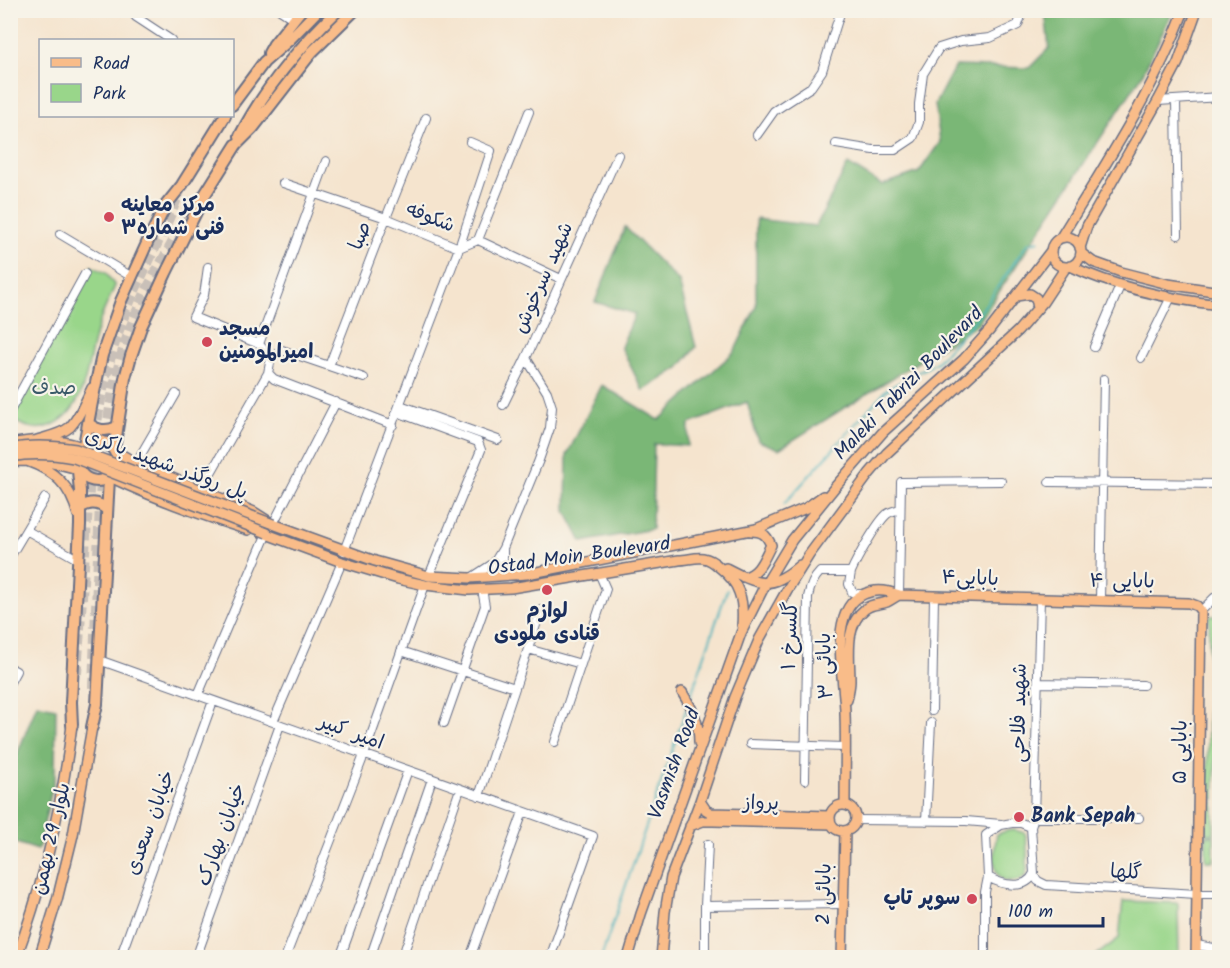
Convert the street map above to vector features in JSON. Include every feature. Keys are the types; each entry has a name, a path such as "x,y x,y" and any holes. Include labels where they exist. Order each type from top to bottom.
{"highway":[{"path":"264,62 318,10"},
{"path":"114,450 125,378 141,327 204,196 248,120 288,64 317,30 338,10"},
{"path":"236,144 253,128 312,52 355,10"},
{"path":"234,102 264,62 274,44 298,15"},
{"path":"72,725 71,702 81,508 76,458 83,446 113,321 132,277 166,205 182,185 224,117"},
{"path":"88,423 102,430 117,427"},
{"path":"78,470 82,476 92,482 98,482 110,477 117,465 114,450 109,445 103,442 90,442 83,446"},
{"path":"92,727 97,704 110,477"},
{"path":"81,508 94,503 107,510"}],"main road":[{"path":"1184,10 1154,79 1102,171 1061,237 1053,243 1050,252 1053,261 1057,264 1120,286 1220,305"},
{"path":"1068,267 1078,261 1087,226 1178,63 1197,10"},
{"path":"1061,237 1071,237 1075,240 1093,262 1121,272 1168,284 1220,292"},
{"name":"Maleki Tabrizi Boulevard","path":"765,585 792,540 835,487 883,432 964,359 989,331 1050,252"},
{"name":"Maleki Tabrizi Boulevard","path":"808,557 887,453 1018,331 1068,267"},
{"path":"1016,296 1030,294 1036,298 1038,308"},
{"path":"37,440 69,428 81,410 99,372"},
{"path":"10,444 58,440 83,446"},
{"name":"پل روگذر شهید باکری","path":"10,449 43,446 76,449 273,524"},
{"path":"114,450 136,463 254,512 273,524"},
{"name":"پل روگذر شهید باکری","path":"10,460 37,454 74,458 267,533"},
{"path":"10,460 57,463 78,470"},
{"path":"27,461 54,474 65,487 75,503 80,525"},
{"path":"110,477 247,530 267,533"},
{"name":"Ostad Moin Boulevard","path":"267,533 398,579 427,580 518,575 756,529 806,508 835,487"},
{"name":"Ostad Moin Boulevard","path":"273,524 427,580 469,590 511,588 679,560 702,558 711,560"},
{"path":"743,577 751,576 756,572 771,545 768,537 761,531 745,530"},
{"path":"711,560 756,582 772,583 790,574 808,557"},
{"name":"Vasmish Road","path":"661,956 671,877 700,801 735,697 759,640 808,557"},
{"path":"711,560 728,574 737,587 743,612 741,633"},
{"name":"Vasmish Road","path":"628,957 641,914 741,633 765,585"},
{"path":"864,594 871,591 890,591 899,595"},
{"name":"بابائی ۳","path":"845,805 845,711 841,662 843,618 849,606 857,597 864,594"},
{"name":"بابایی۴","path":"899,595 1040,599"},
{"name":"بابائی ۳","path":"845,711 850,684 852,627 864,609 874,603 886,602 899,595"},
{"name":"بابایی ۴","path":"1040,599 1178,602 1197,606 1201,611"},
{"name":"۵ بابایی","path":"1196,957 1201,611"},
{"path":"682,692 695,712 698,723 700,741 698,754"},
{"name":"بلوار 29 بهمن","path":"16,957 46,861 65,777 72,725"},
{"name":"بلوار 29 بهمن","path":"39,957 57,900 70,846 92,727"},
{"name":"پرواز","path":"700,801 711,813 831,820"},
{"path":"845,805 855,812 856,820 852,828 845,831 837,830 831,820 833,809 845,805"},
{"name":"پرواز","path":"690,826 703,821 831,820"},
{"name":"بابائی 2","path":"842,957 845,831"}],"street":[{"path":"131,10 136,17 169,39"},
{"path":"280,10 298,15"},
{"path":"758,135 774,111 811,87 822,71 841,10"},
{"path":"836,144 873,150 895,150 913,138 919,122 923,74 939,48 962,41 990,38 1018,26 1023,10"},
{"path":"1158,101 1220,97"},
{"path":"1176,100 1178,235"},
{"path":"478,240 529,112"},
{"name":"صبا","path":"329,366 426,118"},
{"path":"344,551 459,248 492,151 470,142"},
{"name":"شهید سرخوش","path":"470,578 494,563 503,548 539,460 550,428 552,407 547,392 526,358 618,155"},
{"path":"259,344 326,161"},
{"name":"شکوفه","path":"283,183 386,218 459,248 478,240 561,279"},
{"path":"60,234 132,277"},
{"path":"208,267 204,295 193,317 259,344 271,358"},
{"path":"10,411 85,274"},
{"path":"1094,346 1120,286"},
{"path":"1141,358 1171,297"},
{"path":"201,490 268,373 271,358 282,350 364,378"},
{"path":"503,405 526,358"},
{"path":"268,373 274,379 393,425"},
{"path":"1100,600 1104,380"},
{"path":"136,463 176,394"},
{"path":"273,524 336,402"},
{"path":"399,409 498,440"},
{"path":"285,957 364,755 427,580 481,450 478,442 399,409"},
{"path":"899,595 901,482 1001,481"},
{"path":"1049,482 1220,484"},
{"path":"10,557 45,498"},
{"path":"864,594 852,592 849,584 851,572 881,521 889,512 900,509"},
{"path":"26,530 79,560"},
{"path":"198,695 267,533"},
{"path":"503,548 503,560 508,571 518,575"},
{"name":"خیابان بهارک","path":"196,957 277,723 342,561"},
{"name":"گلسرخ ۱","path":"806,746 808,597 815,577 820,572 851,572"},
{"path":"555,742 606,589 599,573"},
{"path":"444,723 485,606 482,589"},
{"path":"1201,611 1220,594"},
{"path":"932,711 934,596"},
{"name":"شهید فلاحی","path":"1031,826 1034,818 1040,599"},
{"path":"479,796 540,610"},
{"path":"528,649 581,663"},
{"path":"401,651 514,688"},
{"name":"امیر کبیر","path":"99,660 592,836 549,957"},
{"path":"10,682 13,670"},
{"path":"1038,683 1143,685"},
{"name":"خیابان سعدی","path":"120,957 213,701"},
{"path":"926,821 931,723"},
{"path":"750,744 845,747"},
{"path":"805,780 806,746"},
{"path":"340,957 408,770"},
{"path":"370,957 432,779"},
{"path":"402,957 460,789"},
{"path":"470,957 524,812"},
{"path":"1034,818 1139,818"},
{"path":"856,820 966,821 1021,823 1031,826 1034,876 1029,881 1006,885 988,877"},
{"path":"966,821 980,827 986,835 988,877 985,892 985,957"},
{"path":"986,835 1006,824"},
{"path":"705,957 708,844"},
{"name":"گلها","path":"1034,876 1046,885 1220,894"},
{"path":"705,906 843,904"},
{"path":"1196,945 1220,949"}],"green space":[{"path":"1045,11 1173,11 1141,77 977,325 779,449 758,441 747,402 689,424 688,446 654,444 652,529 582,542 566,511 567,455 602,385 659,420 734,352 756,307 756,219 816,226 848,164 882,185 919,172 940,142 935,104 955,66 1029,68 1049,48"},
{"path":"625,227 679,282 696,347 679,368 643,391 621,347 635,314 595,302"},
{"name":"صدف","path":"91,266 106,273 115,286 93,342 79,398 62,419 50,426 35,428 20,424 11,419 11,414"},
{"path":"1209,616 1217,616 1217,643 1209,643"},
{"path":"1209,645 1217,645 1217,685 1209,684"},
{"path":"1209,687 1216,687 1216,730 1208,730"},
{"path":"37,704 56,708 55,776 38,850 10,841 11,770"},
{"path":"1208,732 1216,732 1215,799 1207,798"},
{"path":"1207,802 1214,802 1214,834 1206,834"},
{"path":"1014,830 1025,833 1027,861 1025,876 1012,881 1000,877 996,871 994,856 997,834"},
{"path":"1206,836 1214,836 1214,861 1206,861"},
{"path":"1123,901 1178,903 1179,957 1094,957 1119,938"}],"waterway":[{"path":"784,504 886,390 937,362 975,320 1027,244 1039,241"},
{"path":"690,698 727,590"},
{"path":"601,958 687,707"}],"tunnel":[{"path":"77,674 90,475 102,393 125,314 181,188"},
{"path":"93,688 101,476 113,390 121,356 139,306 155,273 197,205"}],"place":[{"name":"مرکز معاینه فنی شماره۳","path":"109,217"},
{"name":"مسجد امیرالمومنین","path":"207,342"},
{"name":"لوازم قنادی ملودی","path":"547,590"},
{"name":"Bank Sepah","path":"1019,817"},
{"name":"سوپر تاپ","path":"972,899"}]}
